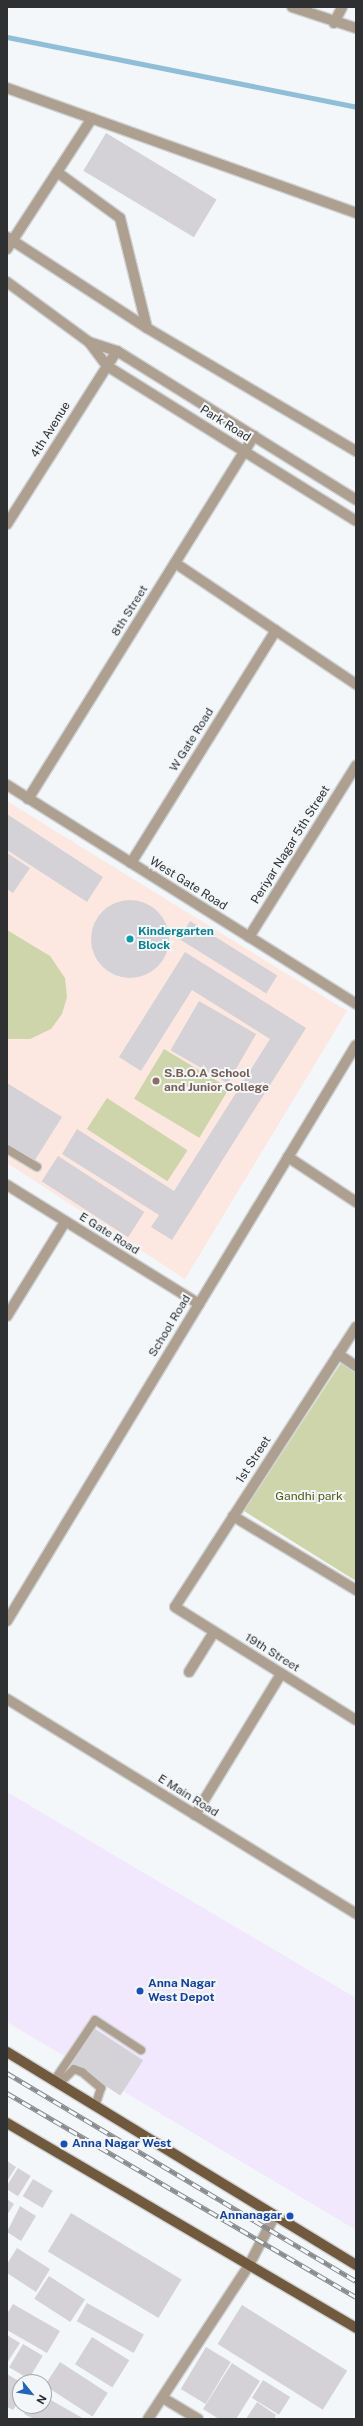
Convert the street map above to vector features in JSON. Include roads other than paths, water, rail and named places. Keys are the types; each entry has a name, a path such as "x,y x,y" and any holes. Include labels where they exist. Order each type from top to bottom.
{"main road":[{"path":"7,2052 274,2217 356,2265"},
{"path":"7,2122 356,2328"}],"street":[{"path":"292,7 334,23 356,28"},
{"path":"334,23 342,7"},
{"path":"7,88 356,213"},
{"path":"92,118 9,242 147,328 356,452"},
{"path":"57,172 120,218 147,328"},
{"name":"Park Road","path":"7,282 89,342 107,366 356,521"},
{"name":"Park Road","path":"89,342 117,351 356,500"},
{"name":"4th Avenue","path":"7,524 117,351"},
{"name":"8th Street","path":"28,799 254,436"},
{"path":"175,563 356,684"},
{"name":"W Gate Road","path":"131,863 276,630"},
{"name":"Periyar Nagar 5th Street","path":"249,937 356,766"},
{"name":"West Gate Road","path":"7,785 356,1004"},
{"name":"School Road","path":"7,1621 356,1045"},
{"path":"288,1157 356,1202"},
{"name":"E Gate Road","path":"7,1185 199,1304"},
{"path":"7,1316 65,1222"},
{"name":"1st Street","path":"174,1607 356,1327"},
{"path":"338,1354 356,1366"},
{"path":"233,1516 356,1590"},
{"name":"19th Street","path":"174,1607 356,1720"},
{"path":"189,1672 214,1632"},
{"path":"195,1815 281,1674"},
{"name":"E Main Road","path":"7,1700 356,1914"},
{"path":"148,2419 249,2265 274,2217"},
{"path":"163,2398 198,2419"}],"lane":[{"path":"7,1148 37,1167"},
{"path":"56,2083 95,2020 140,2050"},
{"path":"56,2083 74,2069 82,2072 101,2088 95,2106"}],"waterway":[{"path":"7,37 356,107"}],"railway":[{"path":"7,2073 356,2281"},
{"path":"7,2093 356,2297"}],"place":[{"name":"Kindergarten Block","path":"130,939"},
{"name":"S.B.O.A School and Junior College","path":"156,1081"},
{"name":"Anna Nagar West Depot","path":"140,1991"},
{"name":"Anna Nagar West","path":"64,2144"},
{"name":"Annanagar","path":"290,2216"}],"park label":[{"name":"Gandhi park","path":"309,1497"}]}
